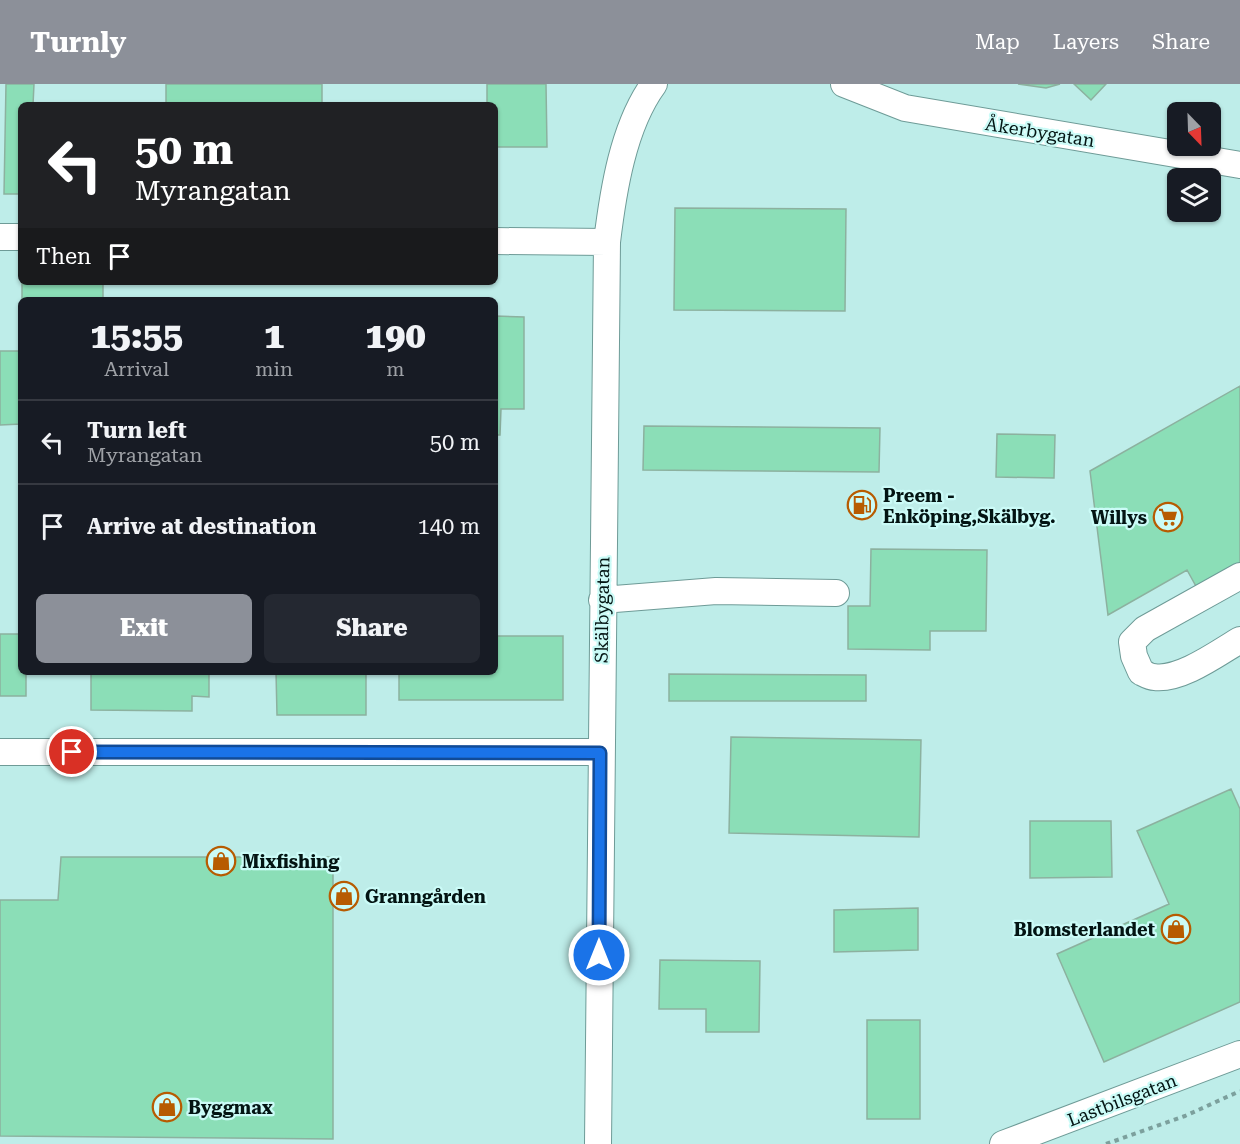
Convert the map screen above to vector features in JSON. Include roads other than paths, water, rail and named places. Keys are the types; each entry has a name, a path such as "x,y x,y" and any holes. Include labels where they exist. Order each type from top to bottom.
{"street":[{"name":"Skälbygatan","path":"598,1144 600,753 607,242 612,192 628,137 647,94 654,84"},
{"name":"Åkerbygatan","path":"844,84 905,108 1240,165"},
{"path":"0,237 18,237"},
{"path":"498,241 607,242"},
{"path":"1240,576 1145,629 1132,642 1134,656 1141,672 1154,677 1171,676 1197,665 1240,640"},
{"path":"602,600 716,591 836,593"},
{"path":"0,752 600,753"},
{"name":"Lastbilsgatan","path":"1003,1144 1036,1139 1240,1054"}],"place":[{"name":"Preem - Enköping,Skälbyg.","path":"862,505"},
{"name":"Willys","path":"1168,517"},
{"name":"Mixfishing","path":"221,861"},
{"name":"Granngården","path":"344,896"},
{"name":"Blomsterlandet","path":"1176,929"},
{"name":"Byggmax","path":"167,1107"}]}
